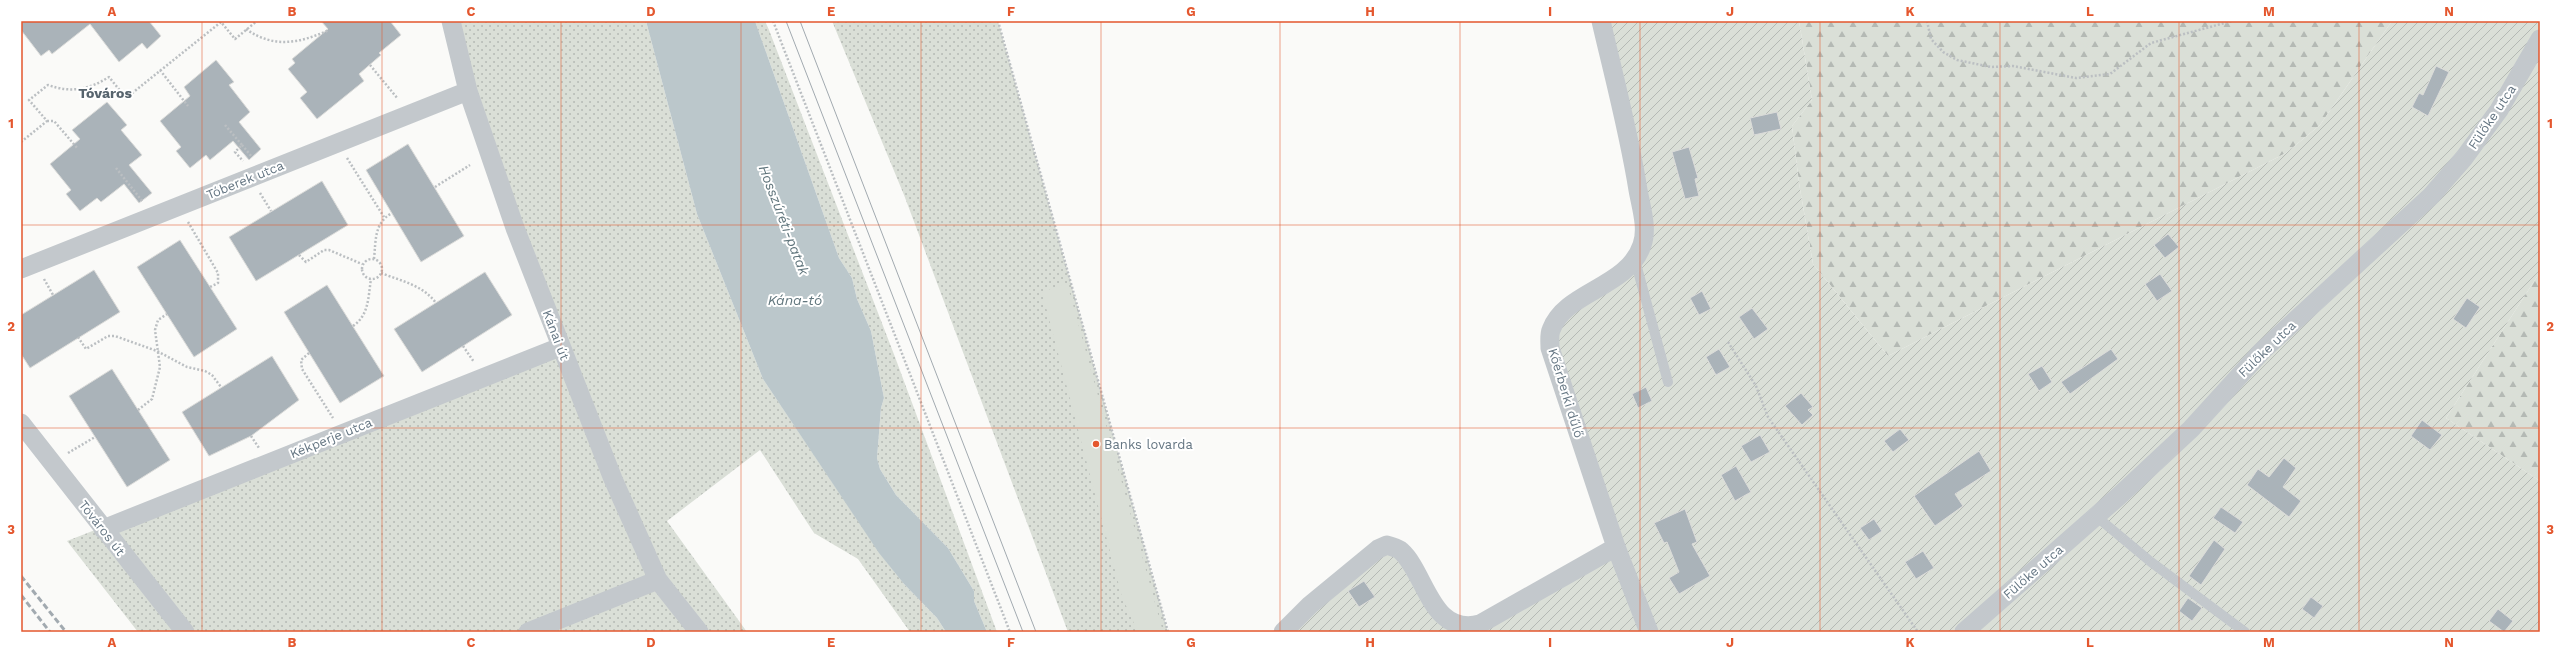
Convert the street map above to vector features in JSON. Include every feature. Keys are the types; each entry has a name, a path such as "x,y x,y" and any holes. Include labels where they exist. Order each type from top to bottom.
{"street":[{"name":"Kánai út","path":"451,21 468,91 515,228 560,347 643,551 658,580 699,632"},
{"name":"Kőérberki dűlő","path":"1601,21 1633,160 1644,222 1643,244 1635,260 1625,271 1572,306 1558,318 1550,331 1550,348 1616,547 1649,632"},
{"name":"Fülőke utca","path":"1964,632 2097,517 2191,429 2262,351 2431,196 2464,158 2499,110 2540,39"},
{"name":"Tóberek utca","path":"21,269 468,91"},
{"name":"Kékperje utca","path":"103,529 560,347"},
{"name":"Tóváros út","path":"21,423 185,632"},
{"path":"1283,632 1310,605 1378,549 1387,546 1400,550 1409,559 1434,605 1448,619 1469,627 1480,624 1616,547"},
{"path":"528,632 658,580"}],"lane":[{"path":"1635,260 1668,382"},
{"path":"2097,517 2151,562 2245,632"}],"path":[{"path":"46,122 29,100 48,85 62,90 81,90 95,85 109,77 126,98 221,22 235,39 257,21"},
{"path":"773,21 1010,632"},
{"path":"998,21 1168,632"},
{"path":"1927,21 1931,39 1943,52 1957,60 1991,67 2013,66 2076,78 2110,74 2151,43 2232,21"},
{"path":"246,29 253,34 280,44 310,38 329,30"},
{"path":"370,65 400,103"},
{"path":"160,70 188,106"},
{"path":"21,142 46,122 54,120 78,149"},
{"path":"225,125 255,161"},
{"path":"242,146 235,152 246,165"},
{"path":"345,155 384,218"},
{"path":"435,188 470,165"},
{"path":"116,168 144,204"},
{"path":"258,190 272,212"},
{"path":"374,259 377,228 384,218 392,213"},
{"path":"185,218 218,273 218,283 210,287"},
{"path":"298,255 306,262 324,250 329,250 362,264"},
{"path":"374,259 379,262 381,273 377,278 371,280 365,277 362,271 362,264 367,260 374,259"},
{"path":"381,273 421,288 429,293 436,303"},
{"path":"42,275 53,295"},
{"path":"353,326 362,320 366,311 371,280"},
{"path":"138,410 152,400 160,366 155,330 158,320 167,314"},
{"path":"78,337 86,349 108,336 115,336 157,351 187,367 205,371 212,375 221,387"},
{"path":"1728,342 1756,386 1768,416 1918,632"},
{"path":"463,346 476,366"},
{"path":"309,353 301,360 302,369 335,422"},
{"path":"62,456 95,437"}],"green space":[{"path":"451,21 646,21 697,214 763,379 879,552 904,584 937,618 946,632 910,632 858,559 814,533 760,450 667,521 747,632 138,632 67,541 560,347"},
{"path":"755,21 765,21 769,30 895,357 997,632 987,632 974,601 974,591 948,548 896,495 880,469 877,458 881,408 884,398 871,331 857,299 852,278 839,258"},
{"path":"832,21 998,21 1168,632 1068,632 904,195"},
{"path":"1601,21 1799,21 1812,100 1792,126 1799,183 1813,264 1888,356 2286,153 2320,125 2392,21 2540,21 2540,272 2446,418 2540,481 2540,632 1283,632 1387,545 1423,589 1469,627 1616,547 1551,331 1643,243"},
{"path":"1799,21 2392,21 2320,125 2286,153 1888,356 1813,264 1799,183 1792,126 1812,100"},
{"path":"2540,272 2540,481 2446,418"},
{"name":"Banks lovarda","path":"1067,283 1163,632 1138,632 1122,597 1042,292"}],"water":[{"name":"Kána-tó","path":"646,21 755,21 839,258 852,278 857,299 871,331 884,398 881,408 877,458 880,469 896,495 948,548 974,591 974,601 987,632 946,632 937,618 904,584 879,553 763,379 697,214"}],"building":[{"path":"21,21 149,21 161,36 147,49 142,43 119,62 90,24 52,54 49,50 41,56 21,30"},
{"path":"321,21 390,21 401,35 379,53 381,55 359,74 364,81 317,119 300,98 307,92 288,69 295,63 292,59 328,29"},
{"path":"216,60 234,82 229,85 250,112 239,122 261,149 249,160 233,141 210,160 206,155 190,168 176,151 181,147 160,121 190,96 184,87"},
{"path":"2436,66 2449,72 2428,116 2412,107 2419,93 2423,95"},
{"path":"107,102 127,125 121,130 142,155 129,165 152,193 139,203 124,184 101,202 97,198 80,211 66,194 71,190 50,164 80,139 72,130"},
{"path":"1777,112 1781,129 1754,135 1750,118"},
{"path":"408,144 464,236 421,262 366,170"},
{"path":"1689,147 1698,178 1695,179 1699,196 1685,199 1672,152"},
{"path":"322,181 348,225 256,281 229,237"},
{"path":"2168,234 2179,247 2165,258 2154,245"},
{"path":"180,240 237,329 194,357 137,267"},
{"path":"94,270 120,312 30,368 21,354 21,315"},
{"path":"485,272 512,315 422,372 394,329"},
{"path":"2160,274 2172,291 2157,301 2145,284"},
{"path":"327,285 384,376 340,403 284,312"},
{"path":"1702,291 1711,309 1699,315 1690,298"},
{"path":"2467,298 2480,307 2466,328 2453,319"},
{"path":"1752,308 1768,329 1754,339 1739,317"},
{"path":"1719,349 1730,367 1716,375 1706,357"},
{"path":"2111,349 2118,359 2070,394 2061,382"},
{"path":"272,356 299,400 251,436 209,456 182,412"},
{"path":"2042,366 2052,382 2039,391 2028,374"},
{"path":"112,369 170,460 127,487 69,396"},
{"path":"1646,387 1652,401 1638,408 1632,394"},
{"path":"1801,393 1813,407 1808,410 1813,415 1802,425 1785,406"},
{"path":"2422,420 2442,435 2430,450 2411,436"},
{"path":"1900,429 1909,440 1893,452 1884,441"},
{"path":"1760,435 1770,452 1751,462 1741,446"},
{"path":"1979,451 1991,471 1955,494 1963,506 1935,526 1914,496"},
{"path":"2284,458 2296,468 2283,487 2301,501 2289,517 2247,485 2258,469 2269,477"},
{"path":"1736,466 1751,492 1735,501 1721,475"},
{"path":"2221,507 2243,522 2235,533 2213,518"},
{"path":"1685,509 1697,542 1692,544 1710,576 1679,594 1669,578 1679,572 1667,542 1664,543 1654,523"},
{"path":"1874,519 1882,531 1869,540 1860,528"},
{"path":"2214,540 2225,549 2201,585 2189,576"},
{"path":"1923,551 1934,568 1916,579 1905,562"},
{"path":"1364,581 1375,597 1359,607 1348,591"},
{"path":"2311,597 2323,606 2314,618 2302,609"},
{"path":"2188,598 2202,608 2192,621 2179,611"},
{"path":"2498,609 2513,621 2504,632 2489,621"}],"tram line":[{"path":"786,21 1023,632"},
{"path":"800,21 1036,632"}],"railway":[{"path":"21,576 66,632"},
{"path":"21,595 50,632"}],"place":[{"name":"Banks lovarda","path":"1096,444"}],"district":[{"name":"Tóváros","path":"105,93"}],"water label":[{"name":"Hosszúréti-patak","path":"784,220"}]}
